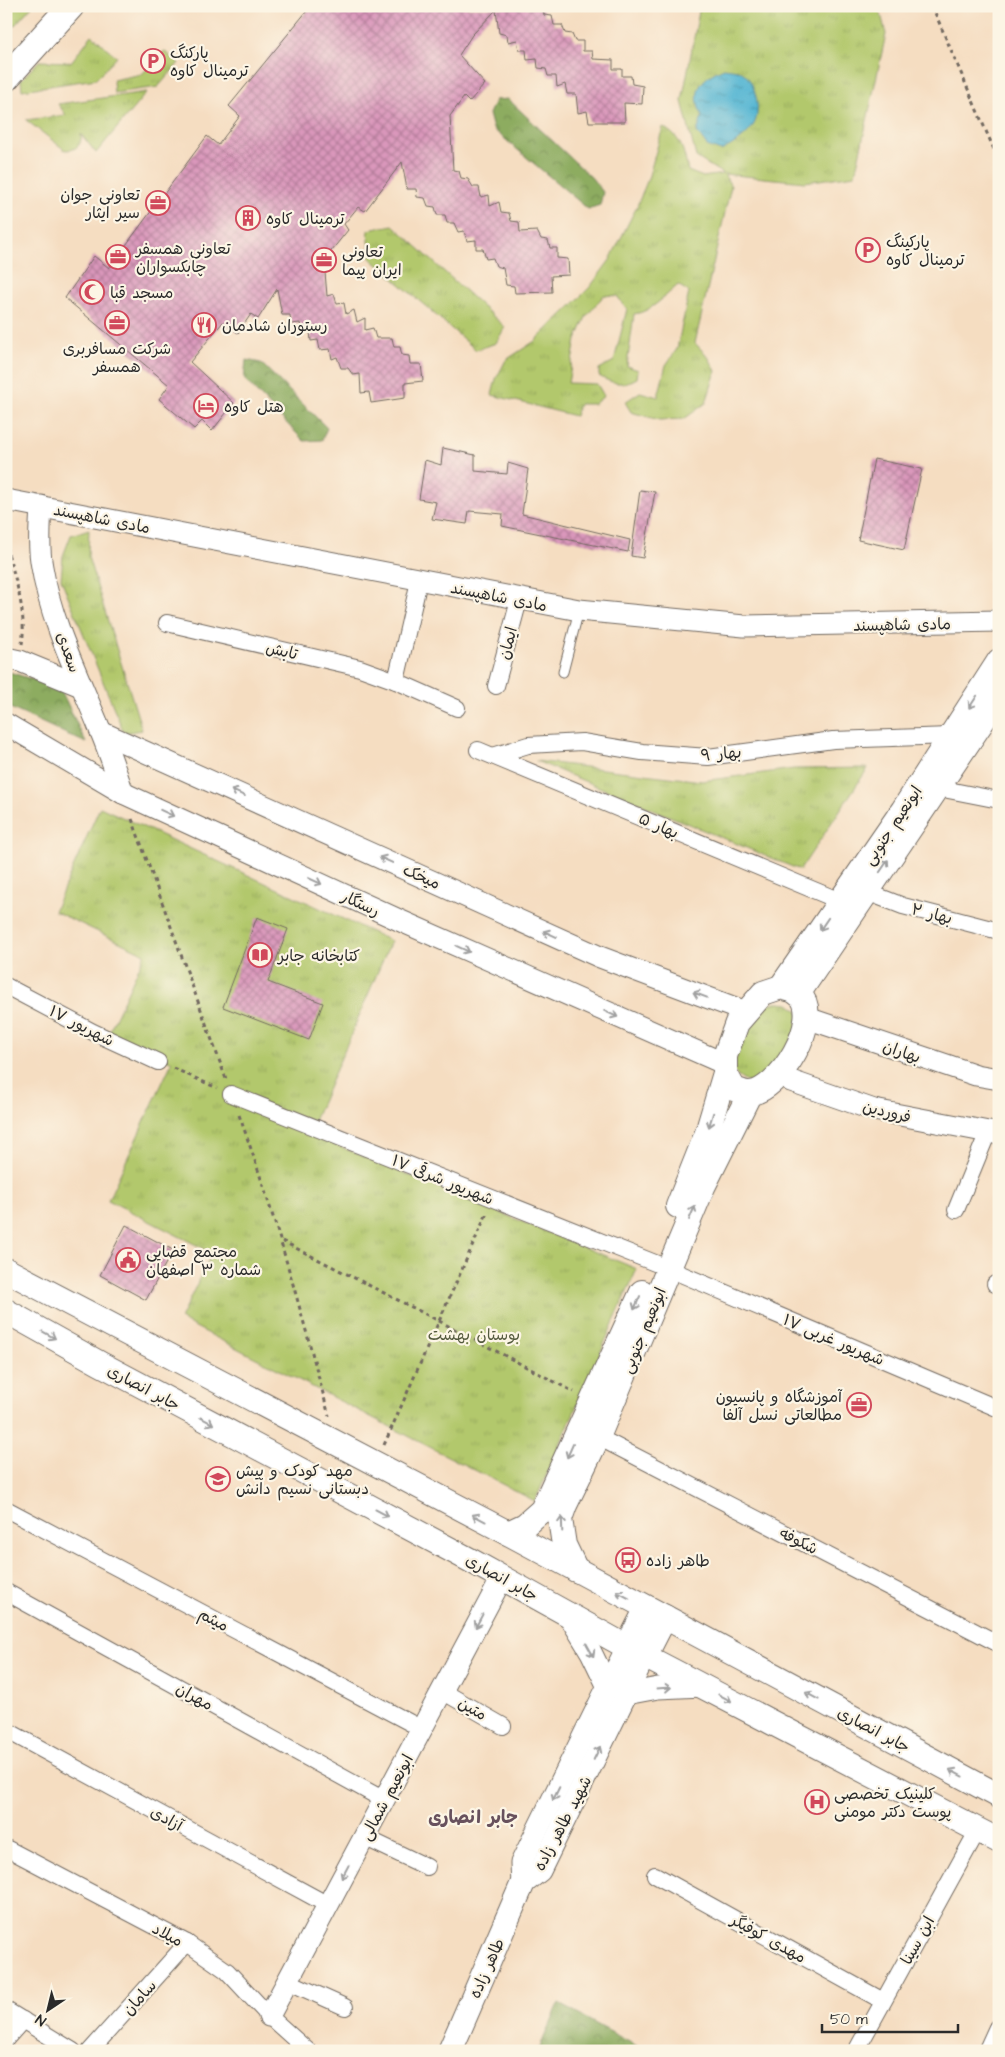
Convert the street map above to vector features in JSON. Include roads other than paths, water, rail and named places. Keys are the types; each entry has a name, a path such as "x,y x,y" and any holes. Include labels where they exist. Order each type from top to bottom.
{"main road":[{"path":"6,51 48,6"},
{"path":"6,78 71,6"},
{"name":"ابونعیم جنوبی","path":"790,990 840,901 951,736 999,660"},
{"name":"ابونعیم جنوبی","path":"790,990 867,892 938,788 990,724 999,697"},
{"path":"790,990 807,1009 806,1030 797,1048 771,1084 750,1093 734,1089 725,1069 725,1056 737,1023 763,993 790,990"},
{"name":"ابونعیم جنوبی","path":"576,1570 564,1546 560,1519 565,1504 598,1437 662,1266 707,1133 725,1069"},
{"name":"ابونعیم جنوبی","path":"508,1534 525,1525 542,1510 662,1266 750,1093"},
{"name":"جابر انصاری","path":"12,1274 656,1612 999,1796"},
{"name":"جابر انصاری","path":"7,1312 99,1364 636,1651 999,1841"},
{"path":"636,1651 656,1612"},
{"name":"طاهر زاده","path":"450,2051 522,1885"}],"street":[{"name":"مادی شاهپسند","path":"6,500 518,600 579,610 744,626 999,621"},
{"name":"سعدی","path":"41,506 40,540 42,567 51,602 81,686 102,732 123,793"},
{"path":"396,681 419,580"},
{"name":"ایمان","path":"496,686 518,600"},
{"name":"تابش","path":"167,623 360,668 396,681 457,708"},
{"path":"13,660 81,686"},
{"name":"رستگار","path":"6,724 123,793 725,1069"},
{"name":"میخک","path":"102,732 600,957 746,1012"},
{"name":"بهار ۹","path":"486,753 528,745 582,742 642,752 708,757 833,740 951,736"},
{"name":"بهار ۵","path":"486,753 840,901"},
{"path":"938,788 999,800"},
{"name":"بهار ۲","path":"867,892 903,906 999,930"},
{"name":"۱۷ شهریور","path":"6,986 93,1032 158,1062"},
{"name":"بهاران","path":"807,1018 976,1076 999,1079"},
{"name":"فروردین","path":"780,1072 791,1081 874,1110 993,1133"},
{"name":"۱۷ شهریور شرقی","path":"232,1094 662,1266"},
{"path":"956,1210 993,1133"},
{"name":"۱۷ شهریور غربی","path":"662,1266 999,1409"},
{"name":"شکوفه","path":"598,1437 999,1644"},
{"name":"میثم","path":"6,1509 422,1729"},
{"name":"ابونعیم شمالی","path":"269,2016 502,1578"},
{"name":"مهران","path":"6,1592 384,1800"},
{"path":"568,1614 617,1690 703,1686"},
{"name":"شهید طاهر زاده","path":"522,1885 522,1863 617,1690 636,1651"},
{"name":"متین","path":"442,1691 503,1726"},
{"name":"آزادی","path":"6,1730 328,1905"},
{"name":"ابن سینا","path":"856,2051 978,1830"},
{"path":"364,1837 427,1867"},
{"name":"میلاد","path":"6,1848 187,1943 227,1971 269,2016 308,2051"},
{"name":"مهدی کوفیگر","path":"655,1875 883,2001"},
{"name":"سامان","path":"90,2051 187,1943"},
{"path":"287,1981 345,2007"},
{"path":"6,2010 73,2051"},
{"path":"6,2039 23,2020"},
{"path":"989,2051 999,2029"}],"lane":[{"path":"562,672 579,610"}],"water":[{"path":"724,68 740,71 750,80 756,95 757,111 754,124 748,133 721,151 707,146 697,132 702,116 697,99 700,86 704,81"}],"place":[{"name":"پارکنگ ترمینال کاوه","path":"153,61"},
{"name":"تعاونی جوان سیر ایثار","path":"158,203"},
{"name":"ترمینال کاوه","path":"248,218"},
{"name":"پارکینگ ترمینال کاوه","path":"868,250"},
{"name":"تعاونی همسفر چابکسواران","path":"118,257"},
{"name":"تعاونی ایران پیما","path":"324,260"},
{"name":"مسجد قبا","path":"92,292"},
{"name":"شرکت مسافربری همسفر","path":"117,323"},
{"name":"رستوران شادمان","path":"204,325"},
{"name":"هتل کاوه","path":"206,406"},
{"name":"کتابخانه جابر","path":"260,955"},
{"name":"مجتمع قضایی شماره ۳ اصفهان","path":"128,1260"},
{"name":"آموزشگاه و پانسیون مطالعاتی نسل آلفا","path":"859,1405"},
{"name":"مهد کودک و پیش دبستانی نسیم دانش","path":"218,1479"},
{"name":"طاهر زاده","path":"628,1560"},
{"name":"کلینیک تخصصی پوست دکتر مومنی","path":"817,1802"}],"district":[{"name":"جابر انصاری","path":"473,1817"}],"park label":[{"name":"بوستان بهشت","path":"474,1334"}]}
